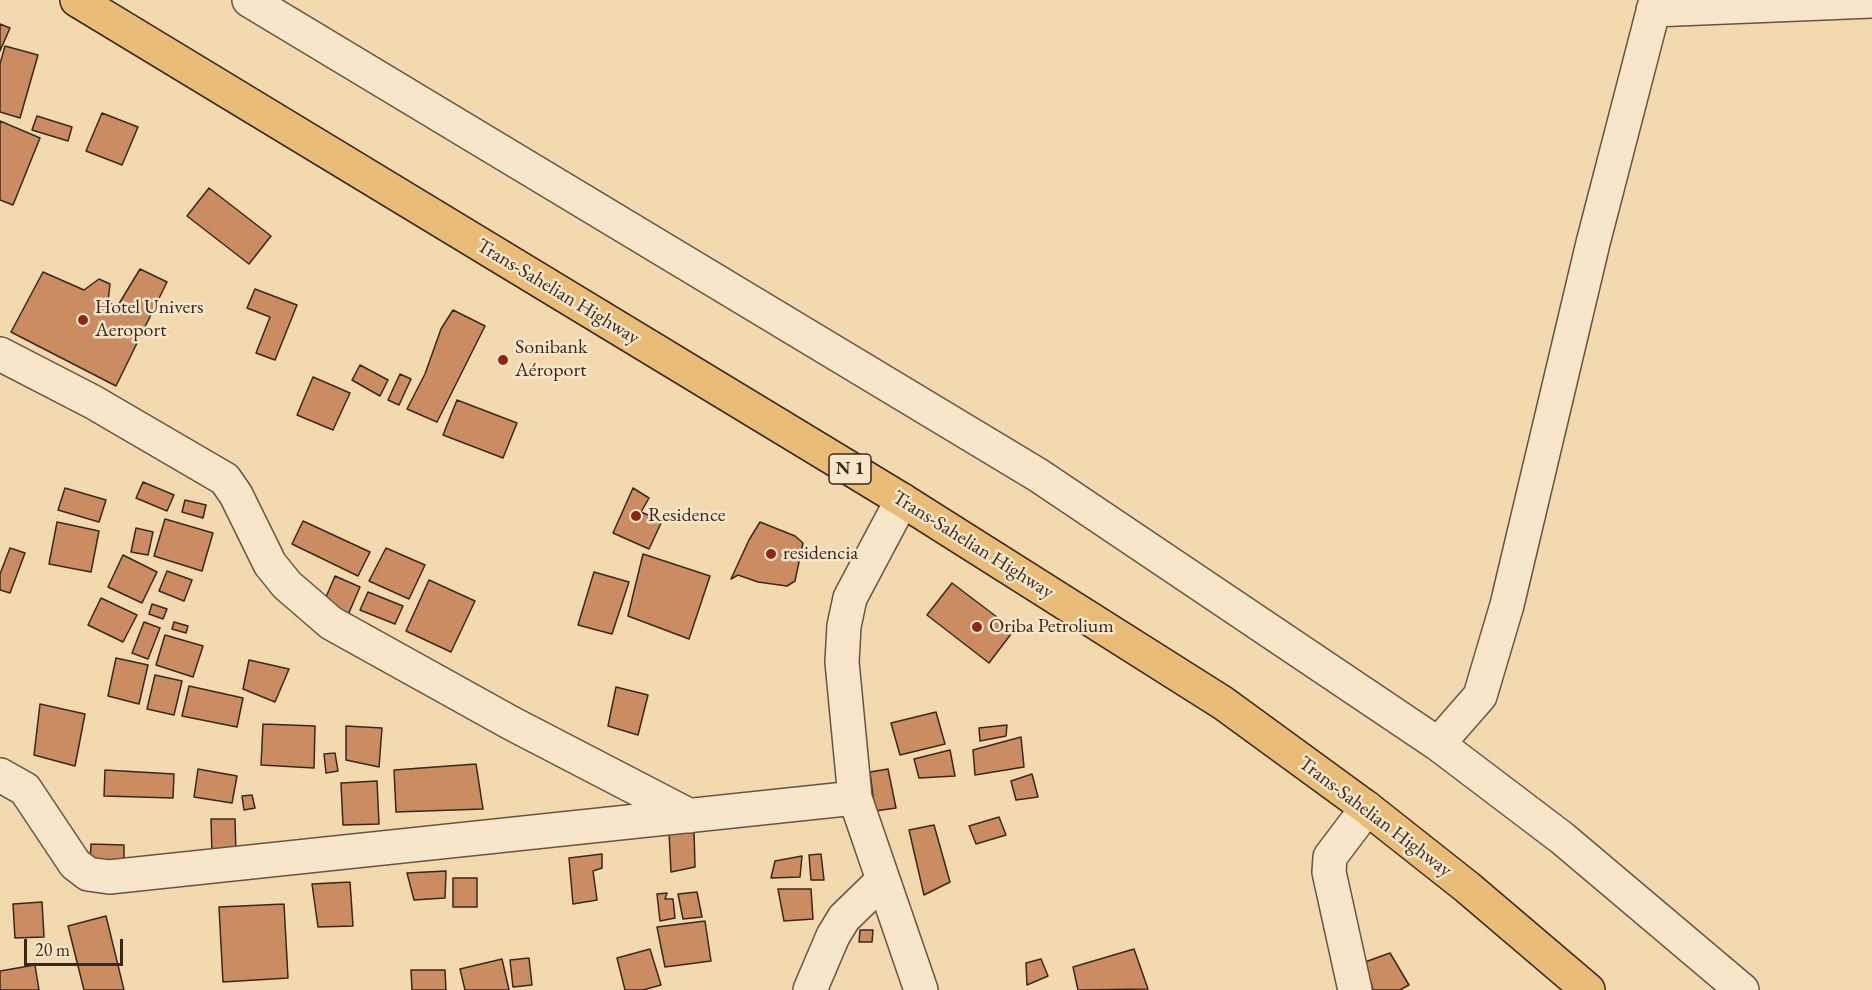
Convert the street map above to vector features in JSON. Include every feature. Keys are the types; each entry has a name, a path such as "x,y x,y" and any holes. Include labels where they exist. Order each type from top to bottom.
{"highway":[{"name":"Trans-Sahelian Highway","path":"77,0 902,500 1223,703 1367,808 1467,887 1588,990"}],"street":[{"path":"249,0 1038,475 1438,744 1562,838 1742,990"},
{"path":"1438,744 1480,696 1508,605 1593,243 1654,5 1872,1"},
{"path":"0,354 93,402 225,479 236,495 270,564 287,585 331,623 511,723 690,816"},
{"path":"902,500 850,598 844,626 842,662 855,798 921,990"},
{"path":"0,775 25,789 75,864 88,874 109,877 855,798"},
{"path":"1355,990 1329,872 1330,857 1367,808"},
{"path":"810,990 833,936 844,918 883,880"}],"building":[{"path":"0,24 10,28 0,51"},
{"path":"5,46 38,55 20,118 0,112 0,64"},
{"path":"102,113 138,127 122,165 86,151"},
{"path":"37,116 72,127 68,141 32,130"},
{"path":"0,121 40,138 13,205 0,200"},
{"path":"209,188 271,236 249,264 187,216"},
{"name":"Hotel Univers Aeroport","path":"140,269 167,282 116,386 11,332 43,272 84,290 99,279 110,284 108,302 117,307"},
{"path":"255,289 297,305 275,360 256,353 270,317 247,308"},
{"path":"453,310 485,326 437,422 407,409 425,374 441,329"},
{"path":"360,365 388,380 380,396 352,380"},
{"path":"400,374 411,379 399,405 388,400"},
{"path":"313,377 350,393 333,430 297,415"},
{"path":"457,400 517,423 503,458 443,435"},
{"path":"143,482 174,495 167,511 136,498"},
{"path":"65,488 106,500 99,522 58,510"},
{"name":"Residence","path":"633,488 649,498 641,512 662,521 649,549 613,533"},
{"path":"185,500 206,505 203,518 182,512"},
{"path":"165,519 213,533 202,571 154,556"},
{"path":"303,521 370,552 358,576 292,544"},
{"path":"57,522 99,531 91,572 49,564"},
{"name":"residencia","path":"760,522 795,536 803,543 795,581 787,586 758,582 738,575 731,579"},
{"path":"136,528 153,532 148,555 131,552"},
{"path":"10,548 25,553 10,593 0,590 0,574"},
{"path":"386,548 425,565 409,599 369,581"},
{"path":"643,554 710,576 689,639 628,616"},
{"path":"123,555 157,572 142,603 108,587"},
{"path":"167,571 192,580 184,601 159,591"},
{"path":"594,572 629,582 612,634 578,625"},
{"path":"335,576 360,587 348,615 323,604"},
{"path":"429,580 475,601 451,652 406,631"},
{"path":"952,583 1014,630 989,663 927,615"},
{"path":"368,592 403,606 395,624 360,610"},
{"path":"101,598 137,615 123,642 88,625"},
{"path":"152,604 167,609 163,619 149,614"},
{"path":"144,622 160,628 148,659 132,653"},
{"path":"174,622 188,626 186,633 172,629"},
{"path":"165,635 203,646 193,677 156,665"},
{"path":"116,658 148,665 139,704 108,696"},
{"path":"249,660 289,669 275,702 243,689"},
{"path":"155,675 182,681 174,715 147,709"},
{"path":"189,686 243,698 237,727 182,716"},
{"path":"616,687 648,695 638,735 608,726"},
{"path":"40,704 85,714 75,766 34,755"},
{"path":"936,712 945,744 900,755 891,723"},
{"path":"263,724 315,726 314,768 261,765"},
{"path":"1007,725 1006,736 980,741 979,728"},
{"path":"346,726 382,728 379,767 346,760"},
{"path":"1021,737 1024,767 975,775 973,750"},
{"path":"950,750 955,776 919,778 914,759"},
{"path":"335,753 338,771 326,773 324,754"},
{"path":"476,764 483,809 396,812 394,770"},
{"path":"198,769 237,776 232,803 194,797"},
{"path":"888,769 896,808 875,811 870,772"},
{"path":"105,770 174,774 173,798 104,796"},
{"path":"1032,774 1038,797 1016,800 1011,781"},
{"path":"377,781 379,824 343,825 341,783"},
{"path":"252,795 255,808 244,810 242,796"},
{"path":"999,817 1006,835 976,844 969,826"},
{"path":"211,819 235,819 236,855 212,855"},
{"path":"934,825 950,882 924,895 909,830"},
{"path":"694,831 695,867 671,872 669,832"},
{"path":"91,844 124,845 124,862 90,862"},
{"path":"602,854 602,868 593,871 597,900 573,904 569,858"},
{"path":"821,854 824,880 811,880 809,855"},
{"path":"802,856 800,877 771,878 775,861"},
{"path":"446,871 445,898 414,900 407,873"},
{"path":"453,878 477,878 477,907 453,907"},
{"path":"350,882 353,926 318,927 312,884"},
{"path":"778,889 811,889 813,919 784,921"},
{"path":"697,892 702,917 683,919 678,894"},
{"path":"667,893 665,899 673,899 675,918 660,921 657,894"},
{"path":"42,902 44,937 15,938 13,904"},
{"path":"284,904 288,978 223,982 219,907"},
{"path":"106,916 124,990 84,990 68,926"},
{"path":"705,921 711,961 665,967 657,927"},
{"path":"860,930 873,930 872,942 859,942"},
{"path":"650,949 661,985 643,990 625,990 617,958"},
{"path":"1134,949 1148,989 1078,990 1073,967"},
{"path":"1390,953 1409,985 1400,990 1373,990 1365,962"},
{"path":"529,958 532,985 513,987 510,960"},
{"path":"502,959 509,990 465,990 460,969"},
{"path":"1041,959 1048,976 1027,985 1026,963"},
{"path":"35,965 39,990 0,990 0,971"},
{"path":"411,970 445,970 446,990 412,990"}],"place":[{"name":"Hotel Univers Aeroport","path":"83,320"},
{"name":"Sonibank Aéroport","path":"503,360"},
{"name":"Residence","path":"636,516"},
{"name":"residencia","path":"771,554"},
{"name":"Oriba Petrolium","path":"977,627"}]}
